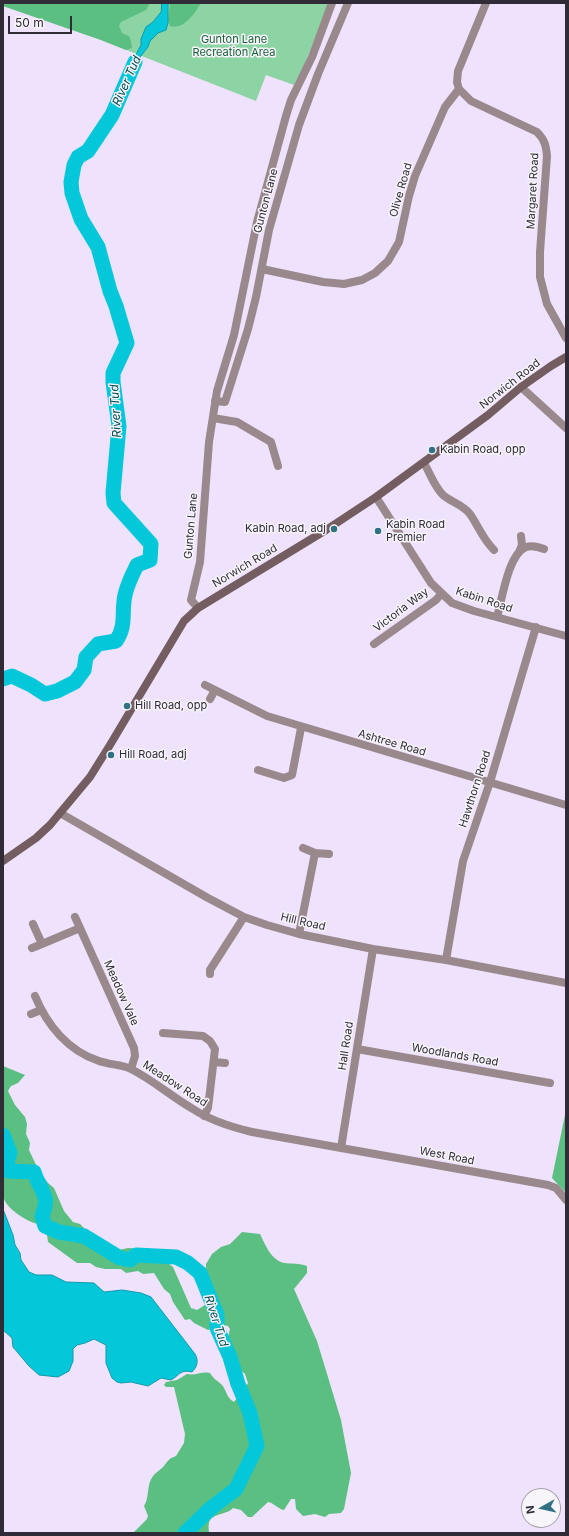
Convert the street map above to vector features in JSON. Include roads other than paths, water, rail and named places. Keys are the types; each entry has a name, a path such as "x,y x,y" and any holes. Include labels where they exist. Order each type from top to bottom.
{"street":[{"name":"Gunton Lane","path":"198,608 191,600 200,562 209,442 215,401 222,371 234,335 257,222 286,116 291,100 312,57 332,3"},
{"name":"Gunton Lane","path":"215,401 225,402 230,389 250,323 269,230 299,125 318,74 348,3"},
{"path":"459,89 457,82 458,71 486,3"},
{"name":"Olive Road","path":"262,269 323,282 344,284 362,280 375,273 388,261 399,242 415,176 445,107 459,89"},
{"name":"Margaret Road","path":"459,89 471,101 537,132 546,143 547,156 540,252 540,277 547,304 566,338"},
{"name":"Norwich Road","path":"3,861 36,838 50,825 90,777 184,621 198,608 326,530 376,497 488,415 521,387 566,357"},
{"path":"521,387 566,428"},
{"path":"213,418 237,422 271,442 278,466"},
{"path":"424,463 436,486 443,495 464,508 471,515 486,542 494,550"},
{"name":"Kabin Road","path":"376,497 431,583 452,603 566,636"},
{"path":"497,617 509,572 522,545 521,536"},
{"path":"518,553 530,546 544,549"},
{"name":"Victoria Way","path":"374,644 436,600 441,594"},
{"name":"Hawthorn Road","path":"446,960 463,861 490,782 536,628"},
{"name":"Ashtree Road","path":"205,685 267,716 301,728 566,805"},
{"path":"210,699 215,690"},
{"path":"258,770 284,778 292,775 301,728"},
{"name":"Hill Road","path":"60,813 244,917 299,934 373,949 446,960 566,983"},
{"path":"303,848 315,853 329,854"},
{"path":"299,934 315,853"},
{"name":"Meadow Vale","path":"75,917 134,1048 131,1069"},
{"path":"210,974 210,970 244,917"},
{"path":"33,924 42,944"},
{"path":"32,948 80,928"},
{"name":"Hall Road","path":"341,1148 373,949"},
{"name":"Meadow Road","path":"35,996 41,1010 58,1035 80,1052 100,1062 120,1064 131,1069 204,1116 228,1126 252,1132 341,1148"},
{"path":"31,1014 41,1010"},
{"path":"163,1033 203,1036 210,1041 215,1049 208,1108 204,1116"},
{"name":"Woodlands Road","path":"357,1049 550,1083"},
{"path":"214,1062 226,1063"},
{"name":"West Road","path":"341,1148 548,1185 556,1188 566,1200"}],"water":[{"path":"162,3 168,3 168,23 166,30 158,33 150,41 148,47 140,57 132,75 126,80 127,72 141,45 141,39 146,27 153,22 161,12"},
{"path":"3,1209 13,1235 15,1245 20,1253 21,1260 29,1272 36,1275 52,1275 66,1282 94,1283 104,1292 122,1290 141,1293 151,1297 195,1354 197,1361 194,1370 192,1372 182,1372 171,1380 161,1378 148,1386 131,1382 117,1382 112,1378 106,1363 106,1345 94,1339 77,1345 73,1349 73,1361 69,1371 58,1377 39,1375 29,1366 13,1347 12,1338 3,1330"}],"waterway":[{"name":"River Tud","path":"3,679 12,676 45,694 57,691 75,682 84,670 86,657 98,644 116,641 123,624 124,601 130,580 137,565 150,560 151,544 114,503 113,493 119,426 113,373 127,343 110,291 98,247 81,219 72,193 71,182 74,165 78,157 88,151 112,115 135,62"},
{"name":"River Tud","path":"3,1135 10,1153 7,1162 9,1171 34,1172 44,1193 45,1203 42,1216 45,1226 59,1232 84,1236 120,1258 130,1260 136,1255 176,1257 188,1263 200,1273 217,1315 217,1328 230,1357 238,1384 250,1413 257,1446 236,1489 211,1508 185,1533"}],"place":[{"name":"Kabin Road, opp","path":"432,450"},
{"name":"Kabin Road, adj","path":"334,529"},
{"name":"Kabin Road Premier","path":"378,531"},
{"name":"Hill Road, opp","path":"127,706"},
{"name":"Hill Road, adj","path":"111,755"}],"park label":[{"name":"Gunton Lane Recreation Area","path":"234,46"}]}
